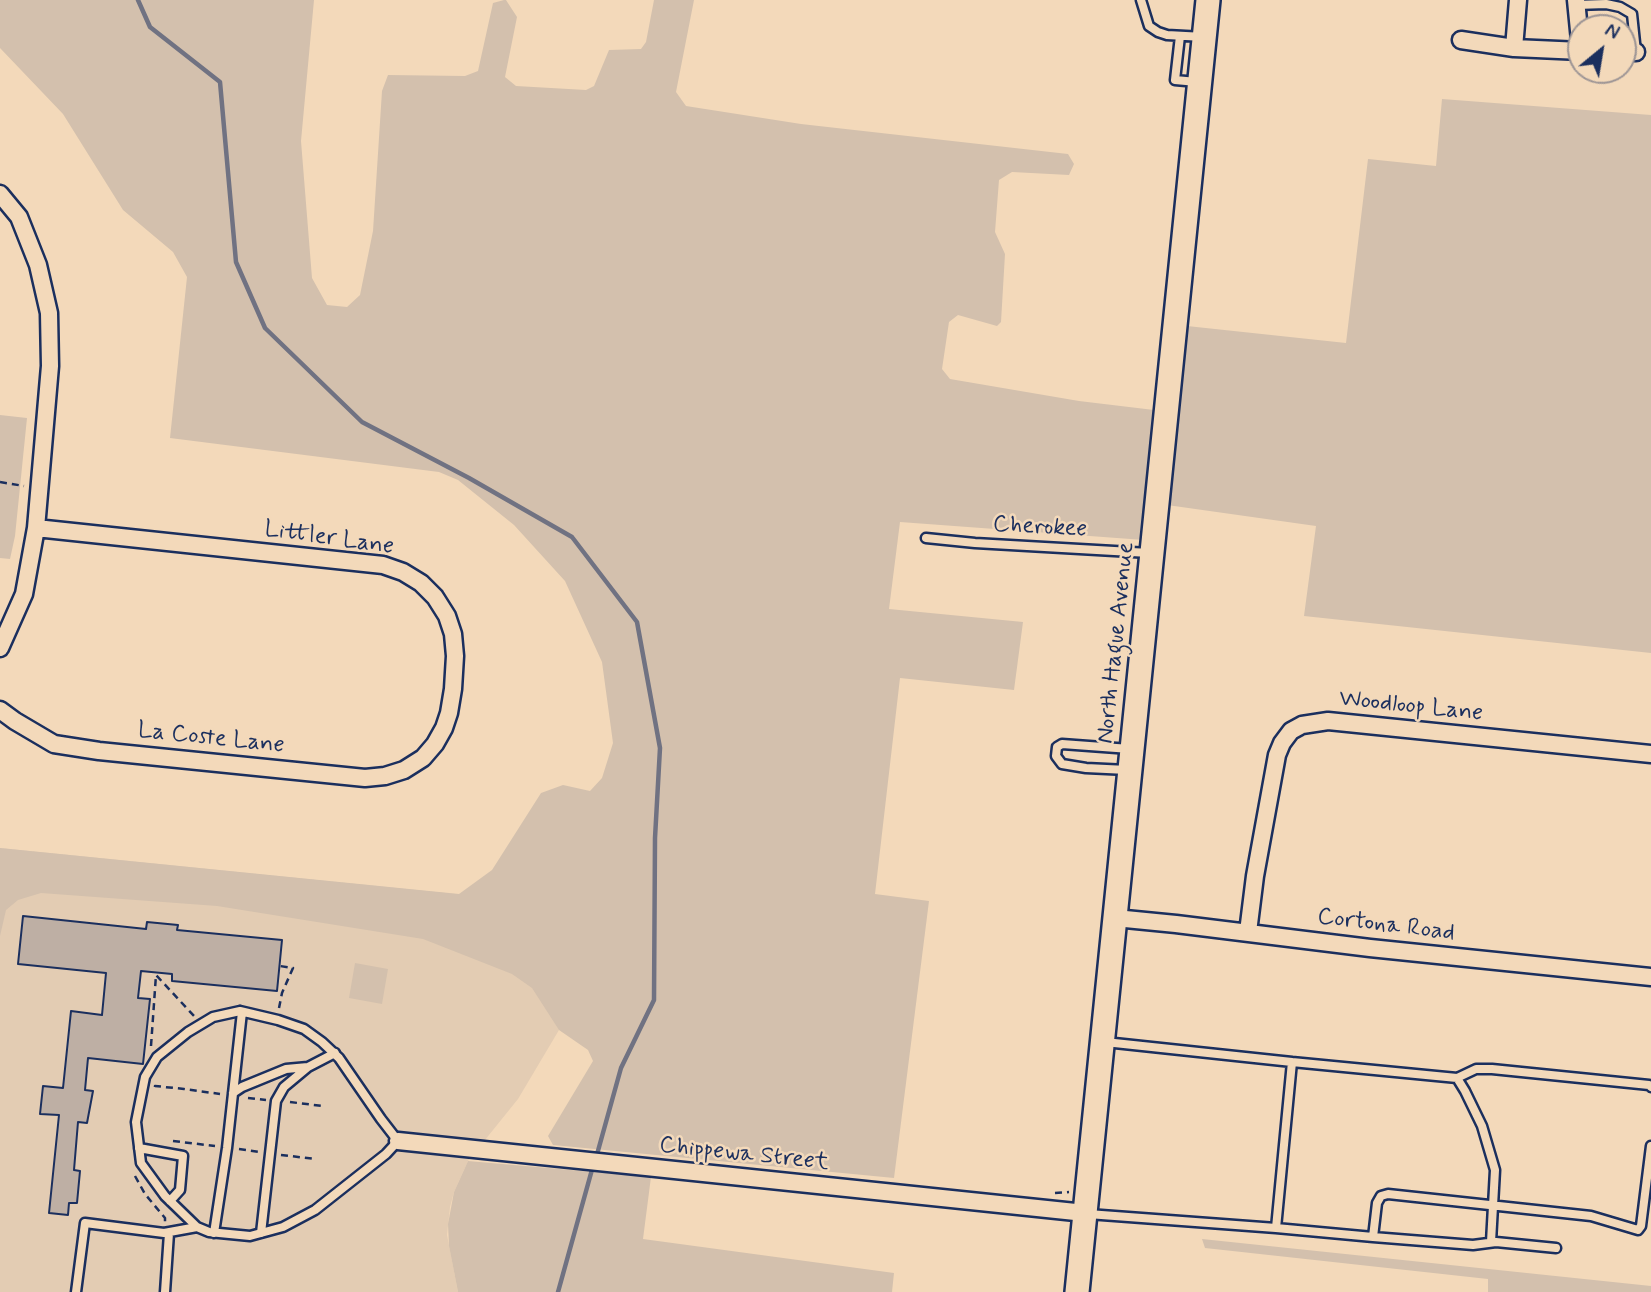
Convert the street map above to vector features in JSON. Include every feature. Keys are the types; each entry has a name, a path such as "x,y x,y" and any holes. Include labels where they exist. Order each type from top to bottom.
{"main road":[{"name":"North Hague Avenue","path":"1077,1292 1209,0"}],"street":[{"path":"1514,48 1518,0"},
{"path":"1461,40 1514,48 1581,51 1576,3"},
{"path":"0,194 19,217 38,265 49,313 50,366 36,528 24,594 0,648"},
{"name":"Littler Lane","path":"36,528 383,565 403,572 421,583 435,597 447,615 453,634 453,689 444,728 423,758"},
{"name":"La Coste Lane","path":"0,710 54,744 99,751 365,778 404,770 423,758"},
{"name":"Woodloop Lane","path":"1248,932 1255,876 1277,755 1291,731 1302,725 1328,720 1651,754"},
{"name":"Cortona Road","path":"1115,918 1651,977"},
{"name":"Chippewa Street","path":"398,1141 1085,1213"}],"lane":[{"path":"1141,0 1149,26 1158,32 1205,37"},
{"path":"1576,3 1606,4 1620,7 1632,14"},
{"path":"1181,36 1175,80 1200,82"},
{"name":"Cherokee","path":"926,538 1152,554"},
{"path":"1062,744 1131,760 1086,768 1062,764 1056,756 1057,747 1062,744"},
{"path":"214,1233 227,1148 242,1012"},
{"path":"242,1012 278,1020 304,1029 339,1058 398,1141 386,1154 315,1210 283,1227 250,1236 209,1232 197,1227 170,1201 141,1163 136,1122 144,1080 157,1057 188,1032 213,1017 242,1012"},
{"path":"1102,1042 1457,1079 1476,1069 1484,1069 1651,1087"},
{"path":"261,1233 276,1101 284,1087 308,1068 334,1053"},
{"path":"1276,1228 1292,1062"},
{"path":"233,1093 286,1069 308,1068"},
{"path":"1457,1079 1482,1126 1494,1170 1492,1242"},
{"path":"1373,1237 1377,1203 1381,1196 1388,1194 1591,1216 1638,1230 1641,1226 1651,1146"},
{"path":"139,1148 184,1156 180,1190 170,1201"},
{"path":"1085,1213 1473,1245 1492,1242 1556,1248"},
{"path":"76,1292 85,1223 169,1233 197,1227"},
{"path":"165,1292 169,1233"}],"path":[{"path":"0,482 39,488"},
{"path":"278,1020 282,993 293,968 281,966"},
{"path":"155,1046 150,1053 156,975 195,1017 189,1018"},
{"path":"1046,1194 1087,1189"}],"shaded area":[{"path":"0,0 314,0 301,141 312,278 327,305 347,307 360,295 373,231 382,91 388,75 465,76 478,71 493,3 504,0 517,17 505,77 516,86 586,90 594,86 609,50 641,49 646,42 654,0 694,0 676,92 686,106 801,124 1068,154 1074,164 1069,175 1012,172 999,180 995,232 1005,254 1001,322 997,326 958,315 949,322 942,369 950,379 1079,401 1154,410 1150,503 1144,540 900,522 889,609 1023,622 1014,690 900,678 875,894 929,901 894,1178 553,1145 548,1136 593,1061 588,1050 559,1030 532,988 512,974 423,939 217,906 41,893 18,900 6,910 0,936 0,848 459,894 492,870 541,793 563,785 590,791 602,778 613,743 602,662 565,581 514,525 458,480 439,472 170,438 187,277 173,252 123,210 63,114 0,48"},
{"path":"1442,99 1651,115 1651,653 1304,616 1316,526 1167,505 1187,326 1346,343 1368,159 1436,166"},
{"path":"0,415 27,418 15,536 10,559 0,558"},
{"path":"0,848 605,909 577,994 559,1030 518,1099 468,1161 454,1192 447,1235 458,1292 0,1292"},
{"path":"355,963 388,969 382,1004 349,998"},
{"path":"468,1161 651,1177 643,1239 894,1273 892,1292 458,1292 449,1246 448,1224 454,1192"},
{"path":"1202,1239 1651,1286 1651,1292 1488,1292 1488,1279 1205,1248"}],"building":[{"path":"23,916 146,929 147,922 178,925 177,930 282,940 277,991 172,981 172,974 141,971 138,998 150,999 143,1064 88,1058 85,1090 93,1091 87,1123 78,1122 74,1170 80,1171 77,1203 69,1203 68,1215 49,1213 59,1115 40,1114 43,1086 63,1088 71,1011 102,1015 106,973 18,964"}],"waterway":[{"path":"138,0 150,27 220,82 236,262 265,328 362,422 469,478 572,537 637,622 660,748 655,838 654,1000 621,1068 596,1158"},
{"path":"558,1292 593,1166"}]}
